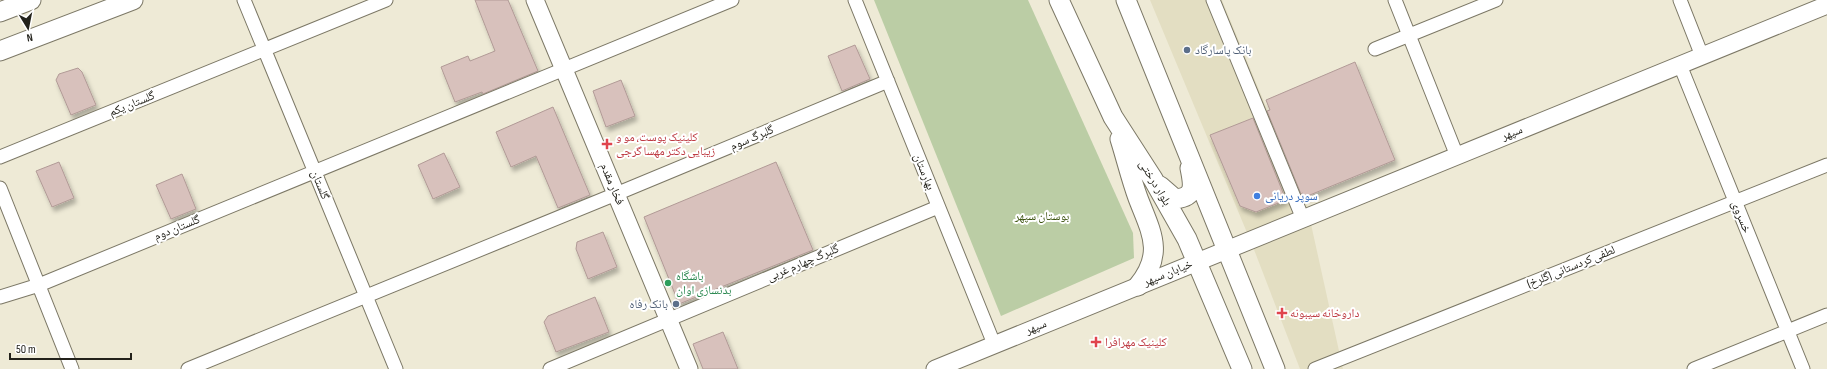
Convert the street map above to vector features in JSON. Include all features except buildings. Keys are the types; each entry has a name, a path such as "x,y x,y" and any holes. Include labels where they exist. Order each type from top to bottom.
{"main road":[{"path":"0,12 31,0"},
{"path":"0,51 133,0"},
{"name":"بلوار درختی","path":"1059,0 1113,117 1153,179 1180,226 1197,261 1242,369"},
{"path":"1126,0 1228,249 1275,369"},
{"path":"1113,117 1138,197 1152,234 1152,264 1147,275 1138,286"},
{"path":"1153,179 1176,199 1189,195 1193,189 1193,179 1188,154"},
{"path":"1231,341 1259,330"}],"street":[{"name":"گلستان","path":"244,0 396,369"},
{"name":"گلستان یکم","path":"0,157 264,51 386,0"},
{"name":"فخار مقدم","path":"535,0 689,369"},
{"name":"گلستان دوم","path":"0,297 39,284 732,0"},
{"name":"بهارستان","path":"855,0 994,344"},
{"path":"1213,0 1303,219"},
{"path":"1395,0 1457,156"},
{"path":"1375,49 1496,0"},
{"path":"1680,0 1702,56"},
{"name":"سپهر","path":"1197,261 1827,5"},
{"name":"خسروی","path":"1680,65 1803,369"},
{"name":"گلبرگ سوم","path":"188,369 888,81"},
{"name":"لطفی کردستانی (گلرخ)","path":"1315,369 1827,165"},
{"path":"0,188 72,369"},
{"name":"گلبرگ چهارم غربی","path":"550,369 938,207"},
{"name":"خیابان سپهر","path":"1138,286 1197,261"},
{"name":"سپهر","path":"935,369 1138,286"},
{"path":"1694,369 1827,315"}],"shaded area":[{"path":"1150,0 1222,0 1307,206 1343,369 1300,369 1253,247"}],"green space":[{"name":"بوستان سپهر","path":"874,0 1028,0 1133,233 1134,258 1001,316"}],"place":[{"name":"بانک پاسارگاد","path":"1187,50"},
{"name":"کلینیک پوست، مو و زیبایی دکتر مهسا گرجی","path":"607,144"},
{"name":"سوپر دریانی","path":"1257,196"},
{"name":"باشگاه بدنسازی اوان","path":"668,283"},
{"name":"بانک رفاه","path":"676,304"},
{"name":"داروخانه سیبونه","path":"1282,313"},
{"name":"کلینیک مهرافرا","path":"1096,342"}]}
